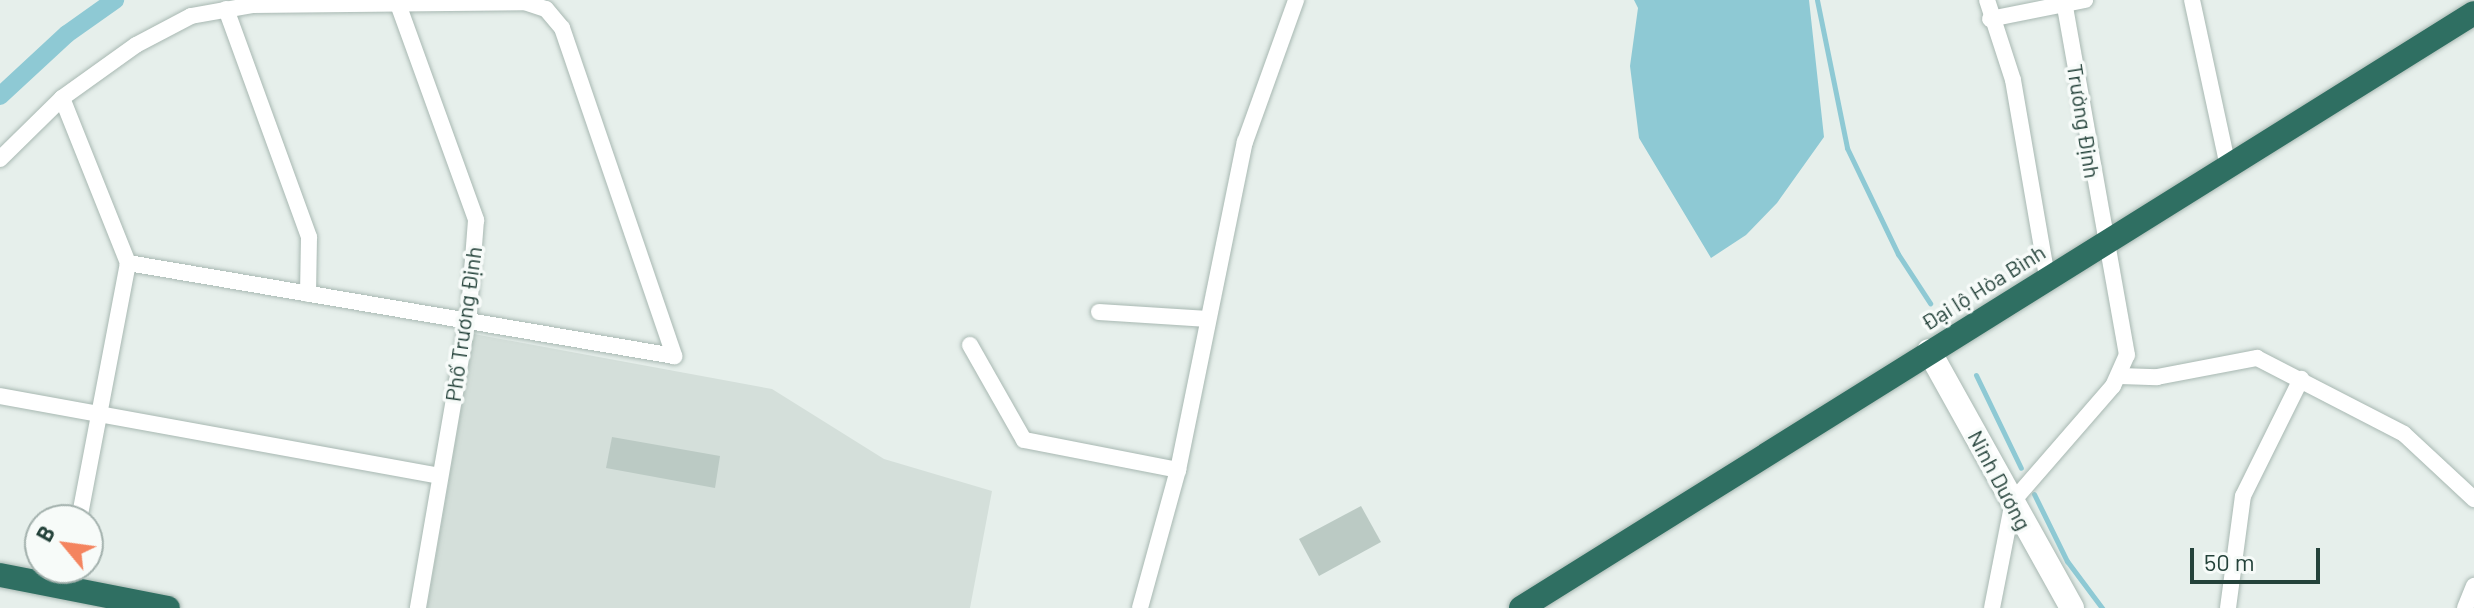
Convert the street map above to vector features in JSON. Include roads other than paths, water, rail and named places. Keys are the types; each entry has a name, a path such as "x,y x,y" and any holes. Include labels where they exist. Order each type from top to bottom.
{"highway":[{"name":"Đại lộ Hòa Bình","path":"1521,608 2474,13"},
{"path":"0,575 24,576"},
{"path":"88,584 168,608"}],"street":[{"path":"1140,608 1178,470 1245,142 1296,0"},
{"path":"1987,0 1990,19 2013,80 2047,277"},
{"path":"1990,19 2085,0"},
{"path":"2192,0 2228,166"},
{"path":"0,159 62,98 136,45 191,16 226,9 524,2 546,9 562,28 674,356 128,263"},
{"name":"Trường Định","path":"2064,2 2103,243 2127,355 2120,376"},
{"name":"Phố Trương Định","path":"398,4 476,220 467,321 418,608"},
{"path":"226,9 309,237 308,294"},
{"path":"62,98 128,263 82,504"},
{"path":"1099,312 1208,319"},
{"path":"970,345 1024,440 1178,470"},
{"name":"Ninh Dương","path":"1929,351 2072,608"},
{"path":"1992,608 2013,501 2120,376 2157,377 2248,357 2301,379 2404,434 2474,499"},
{"path":"2228,608 2243,496 2301,379"},
{"path":"0,396 440,476"},
{"path":"2465,608 2474,586"}],"water":[{"path":"1634,0 1809,0 1824,137 1777,203 1746,235 1711,258 1639,138 1630,66 1638,8"}],"waterway":[{"path":"0,96 67,34 115,0"},
{"path":"1817,0 1847,148 1898,254 1930,303"},
{"path":"1976,375 2021,468"},
{"path":"2034,494 2067,561 2102,608"}]}
